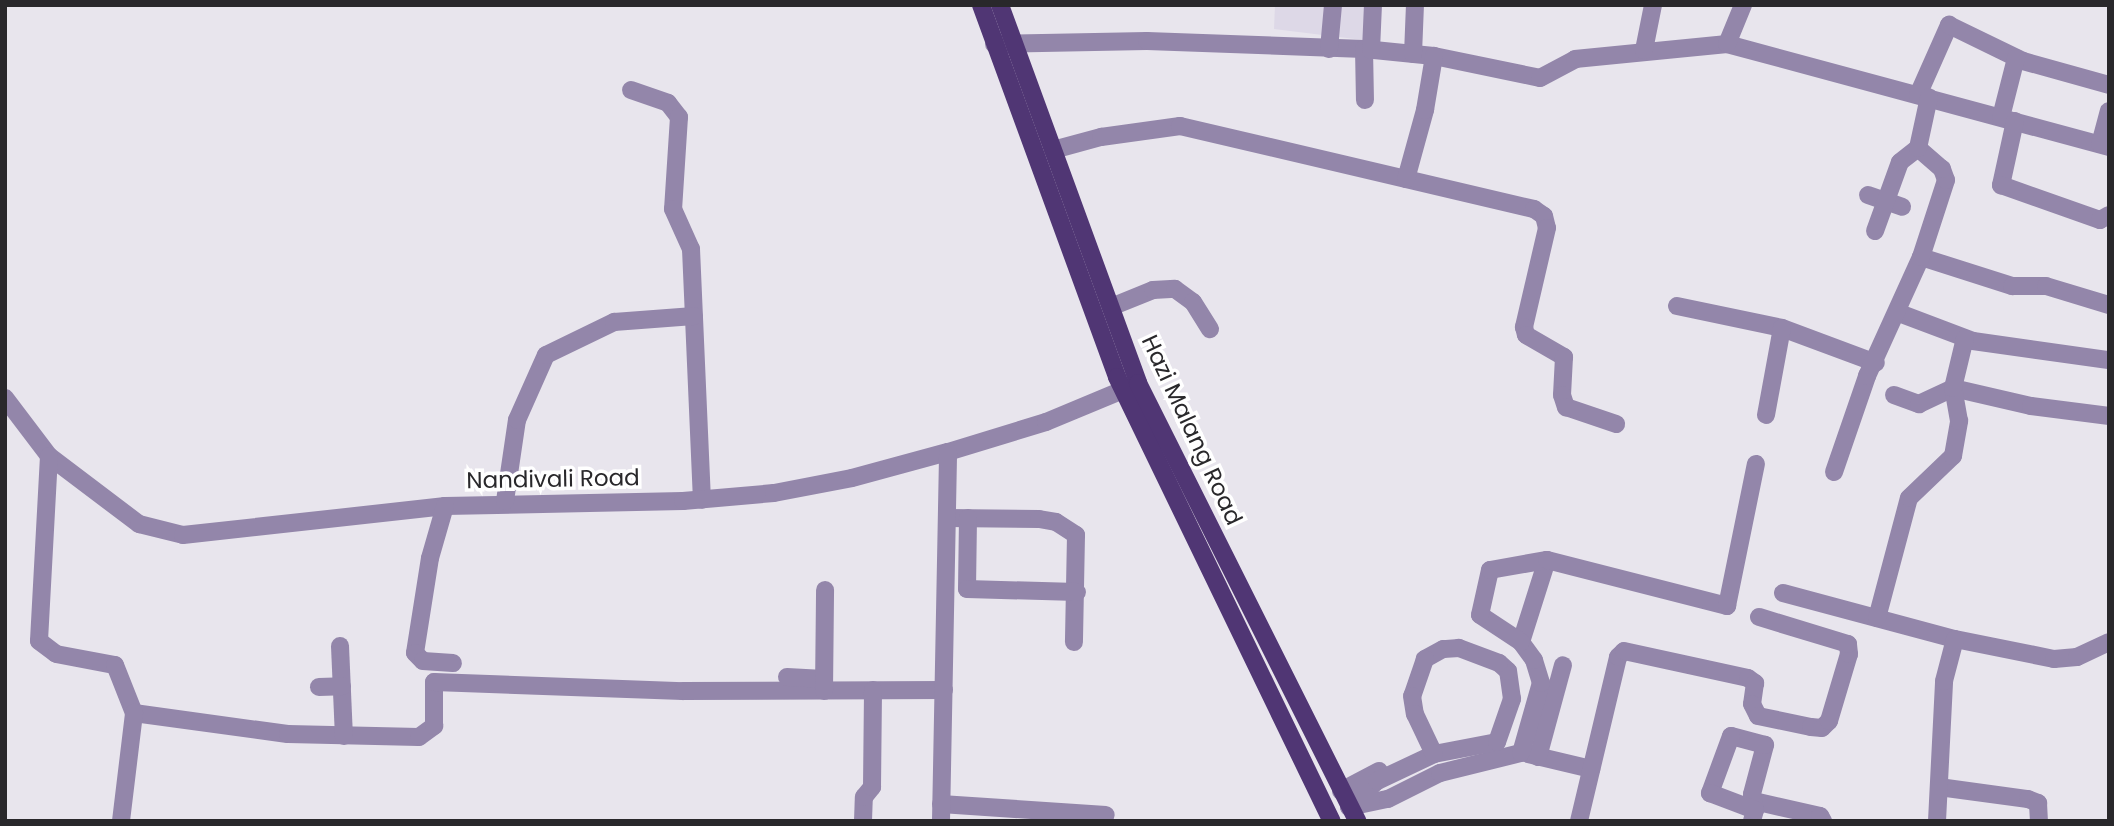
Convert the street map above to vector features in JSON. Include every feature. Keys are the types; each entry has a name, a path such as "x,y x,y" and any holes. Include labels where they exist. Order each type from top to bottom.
{"main road":[{"name":"Hazi Malang Road","path":"981,5 994,44 1131,387 1236,629 1331,819"},
{"name":"Hazi Malang Road","path":"1000,5 1111,307 1131,387 1255,620 1349,806"},
{"path":"1236,629 1255,620"}],"street":[{"path":"1329,48 1333,5"},
{"path":"1365,100 1367,50 1373,5"},
{"path":"1413,54 1415,5"},
{"path":"1644,50 1653,5"},
{"path":"1727,44 1743,5"},
{"path":"1875,231 1900,162 1918,148 1924,96 1949,25 2016,58 2109,85"},
{"path":"994,44 1013,41 1367,50 1434,56 1540,78 1567,61 1644,50 1727,44 2104,145 2109,111"},
{"path":"1406,179 1426,110 1434,56"},
{"path":"2016,58 2001,185 2100,220 2109,215"},
{"path":"631,90 668,103 679,117 673,209 691,249 702,500"},
{"path":"1053,150 1101,137 1180,127 1534,209 1544,216 1547,228 1524,327 1526,335 1564,357 1562,396 1566,407 1616,424"},
{"path":"1834,472 1867,376 1876,363 1899,313 1921,257 1946,180 1942,169 1918,148"},
{"path":"1921,257 2012,286 2046,286 2109,306"},
{"path":"1111,307 1153,290 1175,289 1193,302 1210,329"},
{"path":"1677,306 1782,328 1876,363"},
{"path":"1899,313 1965,338 2109,360"},
{"path":"505,501 517,420 546,355 614,322 694,316"},
{"path":"1766,415 1782,328"},
{"path":"1877,618 1909,498 1953,456 1959,421 1953,388 1965,338"},
{"name":"Nandivali Road","path":"5,398 49,456 139,524 183,535 505,501 702,500 814,486 948,452 1046,422 1131,387"},
{"path":"1894,396 1919,404 1953,388 2031,406 2109,416"},
{"path":"948,452 941,813 1106,815"},
{"path":"49,456 39,641 57,654 115,665 134,713 121,821"},
{"path":"1530,755 1541,683 1534,660 1521,642 1480,615 1487,575 1494,566 1547,560 1727,606 1756,464"},
{"path":"445,506 430,558 415,653 423,661 453,663"},
{"path":"947,518 1039,519 1070,529 1079,544 1074,642"},
{"path":"968,518 967,589 1077,592"},
{"path":"1521,642 1547,560"},
{"path":"824,685 825,590"},
{"path":"1783,593 1955,639 2054,659 2077,657 2109,642"},
{"path":"1579,821 1618,657 1624,650 1748,678 1755,683 1752,704 1758,716 1822,728 1832,710 1848,644 1759,617"},
{"path":"1937,821 1944,681 1955,639"},
{"path":"340,646 344,736"},
{"path":"1331,819 1377,781 1434,754 1497,742 1513,685 1499,663 1459,648 1443,649 1425,659 1412,696 1415,714 1434,754"},
{"path":"1530,755 1563,666"},
{"path":"787,677 824,685 873,690 944,690"},
{"path":"134,713 233,729 344,736 428,734 434,726 434,682 683,691 824,685"},
{"path":"319,687 342,686"},
{"path":"863,821 864,797 872,787 873,690"},
{"path":"1349,806 1388,799 1440,773 1530,755 1591,769"},
{"path":"1349,806 1385,768"},
{"path":"1940,787 2028,799 2038,803 2039,821"},
{"path":"1754,811 1820,816 1823,821"}],"shaded area":[{"path":"1275,5 1365,5 1363,40 1274,29"}]}
